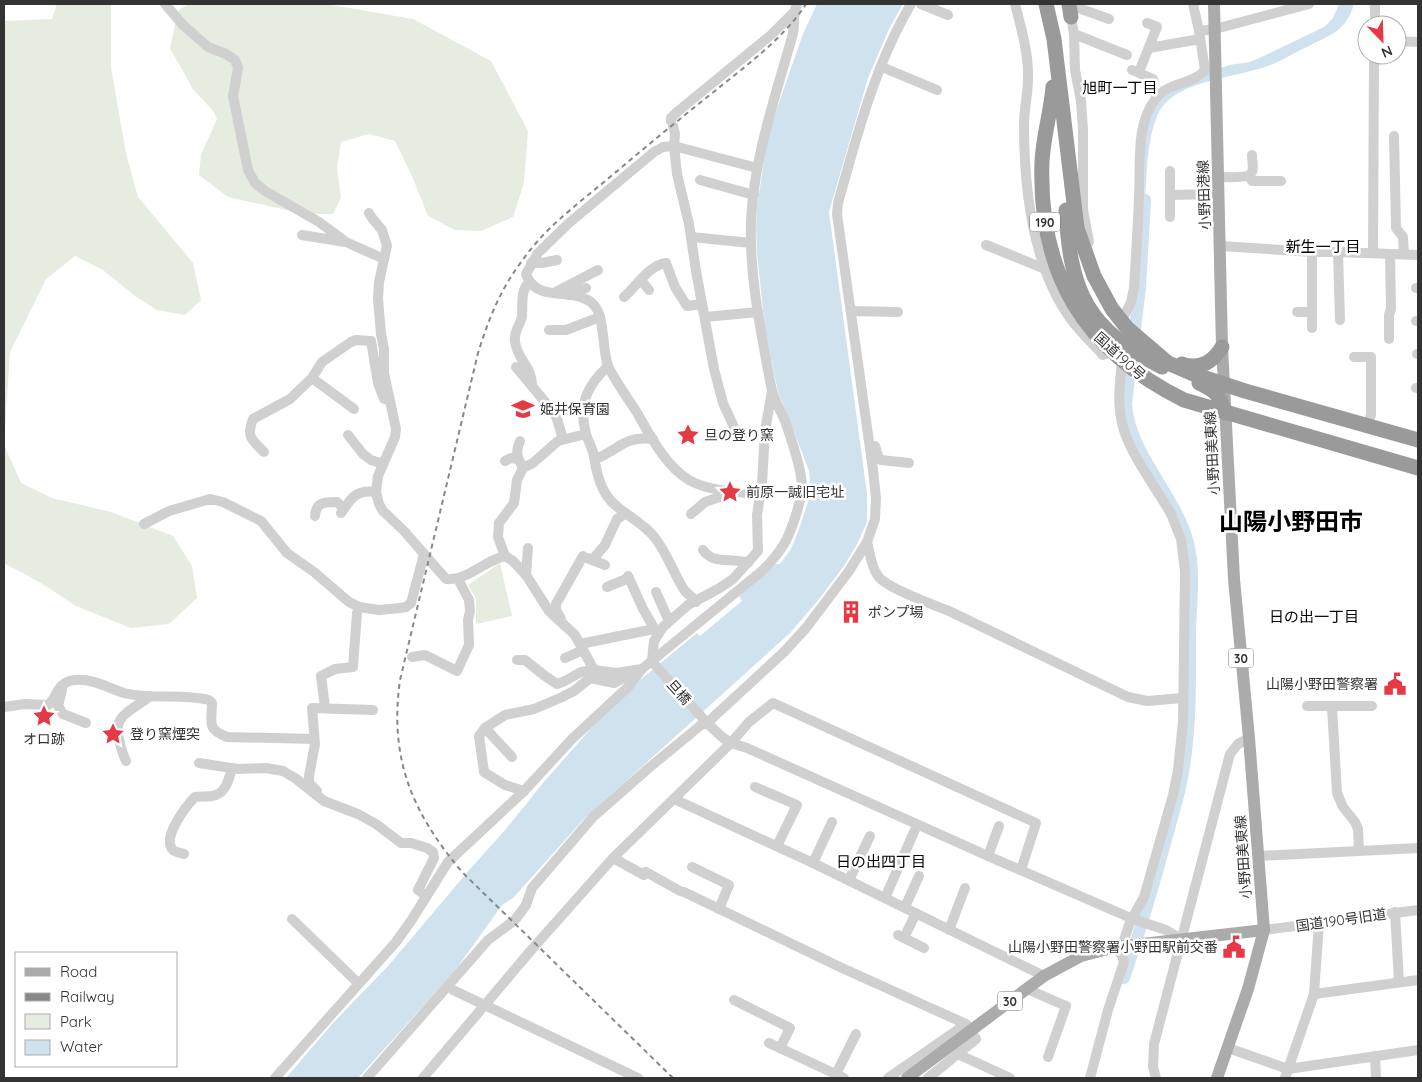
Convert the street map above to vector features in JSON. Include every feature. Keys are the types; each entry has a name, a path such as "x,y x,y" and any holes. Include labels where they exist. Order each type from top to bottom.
{"highway":[{"name":"国道190号","path":"1046,4 1051,24 1070,158 1074,211 1082,244 1094,276 1112,309 1140,345 1168,362 1225,385 1418,440"},
{"name":"国道190号","path":"1056,58 1042,161 1044,209 1054,260 1066,288 1089,327 1149,382 1184,400 1418,468"},
{"path":"1061,104 1067,234 1071,264 1084,300 1123,359 1140,345"},
{"path":"1140,345 1190,367 1197,367 1209,362 1222,347"},
{"path":"1140,345 1166,369 1213,390 1221,399 1225,413"}],"main road":[{"name":"小野田港線","path":"1214,4 1222,347 1225,385"},
{"name":"小野田美東線","path":"1217,1078 1248,989 1264,930 1234,579 1225,385"},
{"name":"30","path":"908,1078 968,1027 1044,976 1082,956 1120,946 1264,930"}],"street":[{"path":"165,4 183,24 208,46 235,60 238,68 233,96 248,170 255,182 265,191 319,222 346,242 384,259"},
{"path":"367,1078 488,940 518,916 530,897 532,888 594,817 784,652 806,628 849,571 867,542 875,519 876,498 869,436 837,214 838,203 870,94 898,25 911,4"},
{"path":"921,4 948,15"},
{"path":"1015,4 1027,61 1028,78 1024,125 1029,198 1038,247 1045,269 1070,319 1103,355 1123,359 1119,399 1122,423 1136,455 1171,514 1181,539 1185,558 1183,698 1179,760 1173,795 1144,897 1135,920 1130,922 1120,946 1124,962 1108,1010 1090,1078"},
{"path":"1124,322 1134,288 1142,134 1151,107 1161,93 1168,88 1190,80 1205,70 1193,4"},
{"path":"1149,48 1309,4"},
{"path":"275,1078 396,942 448,862 524,791 572,739 628,687 642,669 653,662 763,570 786,542 802,494 802,477 785,422 772,391 758,312 751,243 757,168 775,94 793,35 795,8"},
{"path":"766,435 738,436 723,403 714,369 691,237 677,174 674,146 675,134 671,118 771,35 795,8"},
{"path":"1109,19 1072,8 1075,70 1081,101 1083,129 1083,210 1085,226 1094,260 1124,322"},
{"path":"1146,23 1157,27 1149,48 1135,71 1153,79"},
{"path":"1074,34 1127,56"},
{"path":"1373,253 1374,65"},
{"path":"882,67 937,90"},
{"path":"1394,136 1396,228 1403,237 1404,254"},
{"path":"757,168 674,146 663,147 642,161 554,236 538,253 526,274 529,283 535,289 569,295 589,302 594,306 600,317 604,356 608,366 666,458 675,469 690,480 716,490 760,495"},
{"path":"1219,177 1248,176 1252,171 1252,155"},
{"path":"1170,170 1170,216"},
{"path":"1248,176 1252,181 1281,181"},
{"path":"700,180 754,195"},
{"path":"1170,195 1219,194"},
{"path":"369,213 386,238 387,246 379,282 379,309 384,349 384,372 396,429 378,476 376,492 383,511 404,531 446,579 458,579 497,558 505,556"},
{"path":"302,236 346,242"},
{"path":"691,237 751,243"},
{"path":"986,245 1045,269"},
{"path":"1221,246 1312,252 1418,255"},
{"path":"1312,252 1312,328"},
{"path":"1338,252 1340,320"},
{"path":"1389,339 1389,316 1391,309 1390,254"},
{"path":"531,263 556,260"},
{"path":"624,297 652,268 666,263 675,287 687,306 702,304"},
{"path":"554,293 598,270"},
{"path":"641,280 649,290"},
{"path":"529,283 526,286 522,303 522,317 518,324 515,339 521,360 527,364 532,384"},
{"path":"569,295 586,288"},
{"path":"851,311 898,312"},
{"path":"704,317 758,312"},
{"path":"1297,312 1312,312"},
{"path":"549,330 566,330 600,317"},
{"path":"264,452 251,439 248,431 253,420 290,399 312,378 322,362 336,351 356,340 371,340 380,390 383,398 392,410"},
{"path":"1354,357 1371,357 1371,416 1367,426"},
{"path":"608,366 590,384 584,404 586,434 594,455 598,476 606,494 618,507 642,524 655,538 683,588 696,602"},
{"path":"516,367 532,384 556,416 563,440"},
{"path":"312,378 354,409"},
{"path":"565,658 582,647 656,631 669,622 678,612 733,579 758,551 757,515 765,431 772,391"},
{"path":"565,625 549,611 526,574 514,561 505,556 499,543 498,530 499,523 514,503 517,480 523,468 533,463 558,441 586,434"},
{"path":"348,435 363,454 371,460 382,464"},
{"path":"869,436 879,459 909,462"},
{"path":"594,455 598,458 623,442 640,437 653,438"},
{"path":"520,441 516,451 517,459 523,468"},
{"path":"505,461 511,458 517,459"},
{"path":"666,458 665,463 668,470 685,486"},
{"path":"691,514 705,502 722,496 729,490"},
{"path":"316,516 316,509 319,504 337,502 343,511 355,494 376,492"},
{"path":"144,524 169,511 210,499 222,502 261,521 287,553 314,572 341,597 359,607 379,610 406,606 412,599 424,554"},
{"path":"591,673 582,647 565,625 556,610 556,604 585,555 605,545 617,520 626,512"},
{"path":"867,542 878,578 928,604 949,611 1128,697 1147,701 1183,698"},
{"path":"526,574 528,548"},
{"path":"703,550 706,555 714,560 735,560 748,563"},
{"path":"585,555 605,565"},
{"path":"607,587 628,577 656,631 653,662"},
{"path":"412,657 425,655 457,671 469,645 468,620 470,611 469,600 458,579"},
{"path":"656,592 669,622"},
{"path":"565,625 559,608 567,595"},
{"path":"325,707 321,676 335,669 353,667 359,607"},
{"path":"517,660 526,660 558,684 580,672 616,673 642,669"},
{"name":"旦橋","path":"653,662 706,721 730,743"},
{"path":"524,791 506,785 484,772 478,741 479,736 485,728 505,715 534,709 560,698 574,690 591,673"},
{"path":"4,708 25,704 48,705 52,702 58,688 64,684 75,680 86,681 126,693 208,700 212,703 212,729 227,737 314,739"},
{"path":"64,684 59,700 60,710 63,714 86,723"},
{"path":"126,761 120,748 117,727 126,713 150,696"},
{"path":"423,1078 613,858 749,722 773,703 1036,823 1021,870"},
{"path":"1307,706 1372,706"},
{"path":"1332,707 1337,794 1358,828 1359,850"},
{"path":"373,710 312,708 315,744 309,783 327,798 356,807 377,818 411,843"},
{"path":"485,728 512,757"},
{"path":"1156,1078 1153,1067 1154,1044 1230,754 1238,744 1249,738"},
{"path":"730,743 747,748 1135,920 1166,930 1181,939"},
{"path":"199,764 232,768 266,768 283,772 295,778 324,801 358,814 376,824 401,843 411,843 427,848 433,852 432,864 418,890 426,896"},
{"path":"184,854 173,850 171,847 171,833 174,826 195,797 213,796 222,792 232,768"},
{"path":"755,786 797,806 777,846"},
{"path":"674,799 849,880 1044,976"},
{"path":"813,863 832,822"},
{"path":"885,898 917,825"},
{"path":"988,856 999,826"},
{"path":"849,880 870,836"},
{"path":"1258,856 1418,848"},
{"path":"613,858 644,875 646,872 680,891 968,1027 976,1039 928,1078"},
{"path":"692,867 729,885 719,909"},
{"path":"905,907 919,876"},
{"path":"949,930 965,888"},
{"name":"国道190号旧道","path":"1264,930 1418,910"},
{"path":"1395,912 1399,982"},
{"path":"916,913 901,937 924,948"},
{"path":"292,919 358,983"},
{"path":"1286,1074 1314,994 1319,922"},
{"path":"406,1033 430,1016 453,990 469,969 473,962 472,958"},
{"path":"1314,994 1418,980"},
{"path":"1027,988 1066,1006 1048,1057"},
{"path":"453,990 638,1078"},
{"path":"734,1000 790,1028 780,1048"},
{"path":"888,1078 968,1027"},
{"path":"769,1043 840,1076 856,1034"},
{"path":"1228,1048 1286,1074 1375,1056 1418,1050"},
{"path":"959,1053 1010,1078"},
{"path":"1375,1056 1376,1078"}],"green space":[{"path":"57,4 111,4 111,68 126,153 138,197 193,263 201,300 185,315 157,310 135,296 103,270 75,256 46,279 10,352 4,442 4,21 52,19"},
{"path":"188,4 326,4 413,19 491,61 528,131 524,183 513,217 481,231 455,230 428,216 395,141 369,134 341,142 337,168 341,198 333,214 305,214 228,197 199,175 201,155 217,119 214,112 193,89 170,48 178,11"},
{"path":"4,445 21,483 52,498 111,512 173,536 192,566 197,598 169,624 131,628 76,606 41,583 4,563"},
{"path":"500,563 512,616 476,624 476,599 468,585"}],"water":[{"path":"817,4 903,4 889,29 868,78 829,212 867,494 867,522 857,544 844,566 820,598 790,633 584,819 513,898 502,905 454,972 358,1078 286,1078 333,1023 389,965 543,783 617,699 697,633 700,636 742,601 739,596 775,564 780,564 791,549 808,502 810,481 809,471 778,392 765,329 757,253 757,207 768,134 803,34"},
{"path":"1339,4 1354,4 1347,20 1331,35 1268,66 1196,85 1171,98 1162,107 1156,117 1152,130 1144,216 1145,137 1158,99 1166,93 1203,75 1229,65 1250,62 1324,27 1333,18"}],"waterway":[{"path":"1124,978 1152,890 1179,793 1188,733 1190,698 1192,575 1188,543 1173,507 1135,440 1129,422 1126,403 1140,288 1145,200"}],"railway":[{"path":"673,1078 463,873 445,851 430,829 408,784 398,735 397,709 400,680 478,353 491,316 507,283 530,250 560,219 776,40 806,4"}],"place":[{"name":"姫井保育園","path":"523,409"},
{"name":"旦の登り窯","path":"688,435"},
{"name":"前原一誠旧宅址","path":"730,492"},
{"name":"ポンプ場","path":"851,612"},
{"name":"山陽小野田警察署","path":"1395,684"},
{"name":"オロ跡","path":"44,716"},
{"name":"登り窯煙突","path":"113,734"},
{"name":"山陽小野田警察署小野田駅前交番","path":"1234,947"}],"district":[{"name":"旭町一丁目","path":"1120,87"},
{"name":"新生一丁目","path":"1323,246"},
{"name":"山陽小野田市","path":"1291,521"},
{"name":"日の出一丁目","path":"1314,616"},
{"name":"日の出四丁目","path":"881,861"}]}
